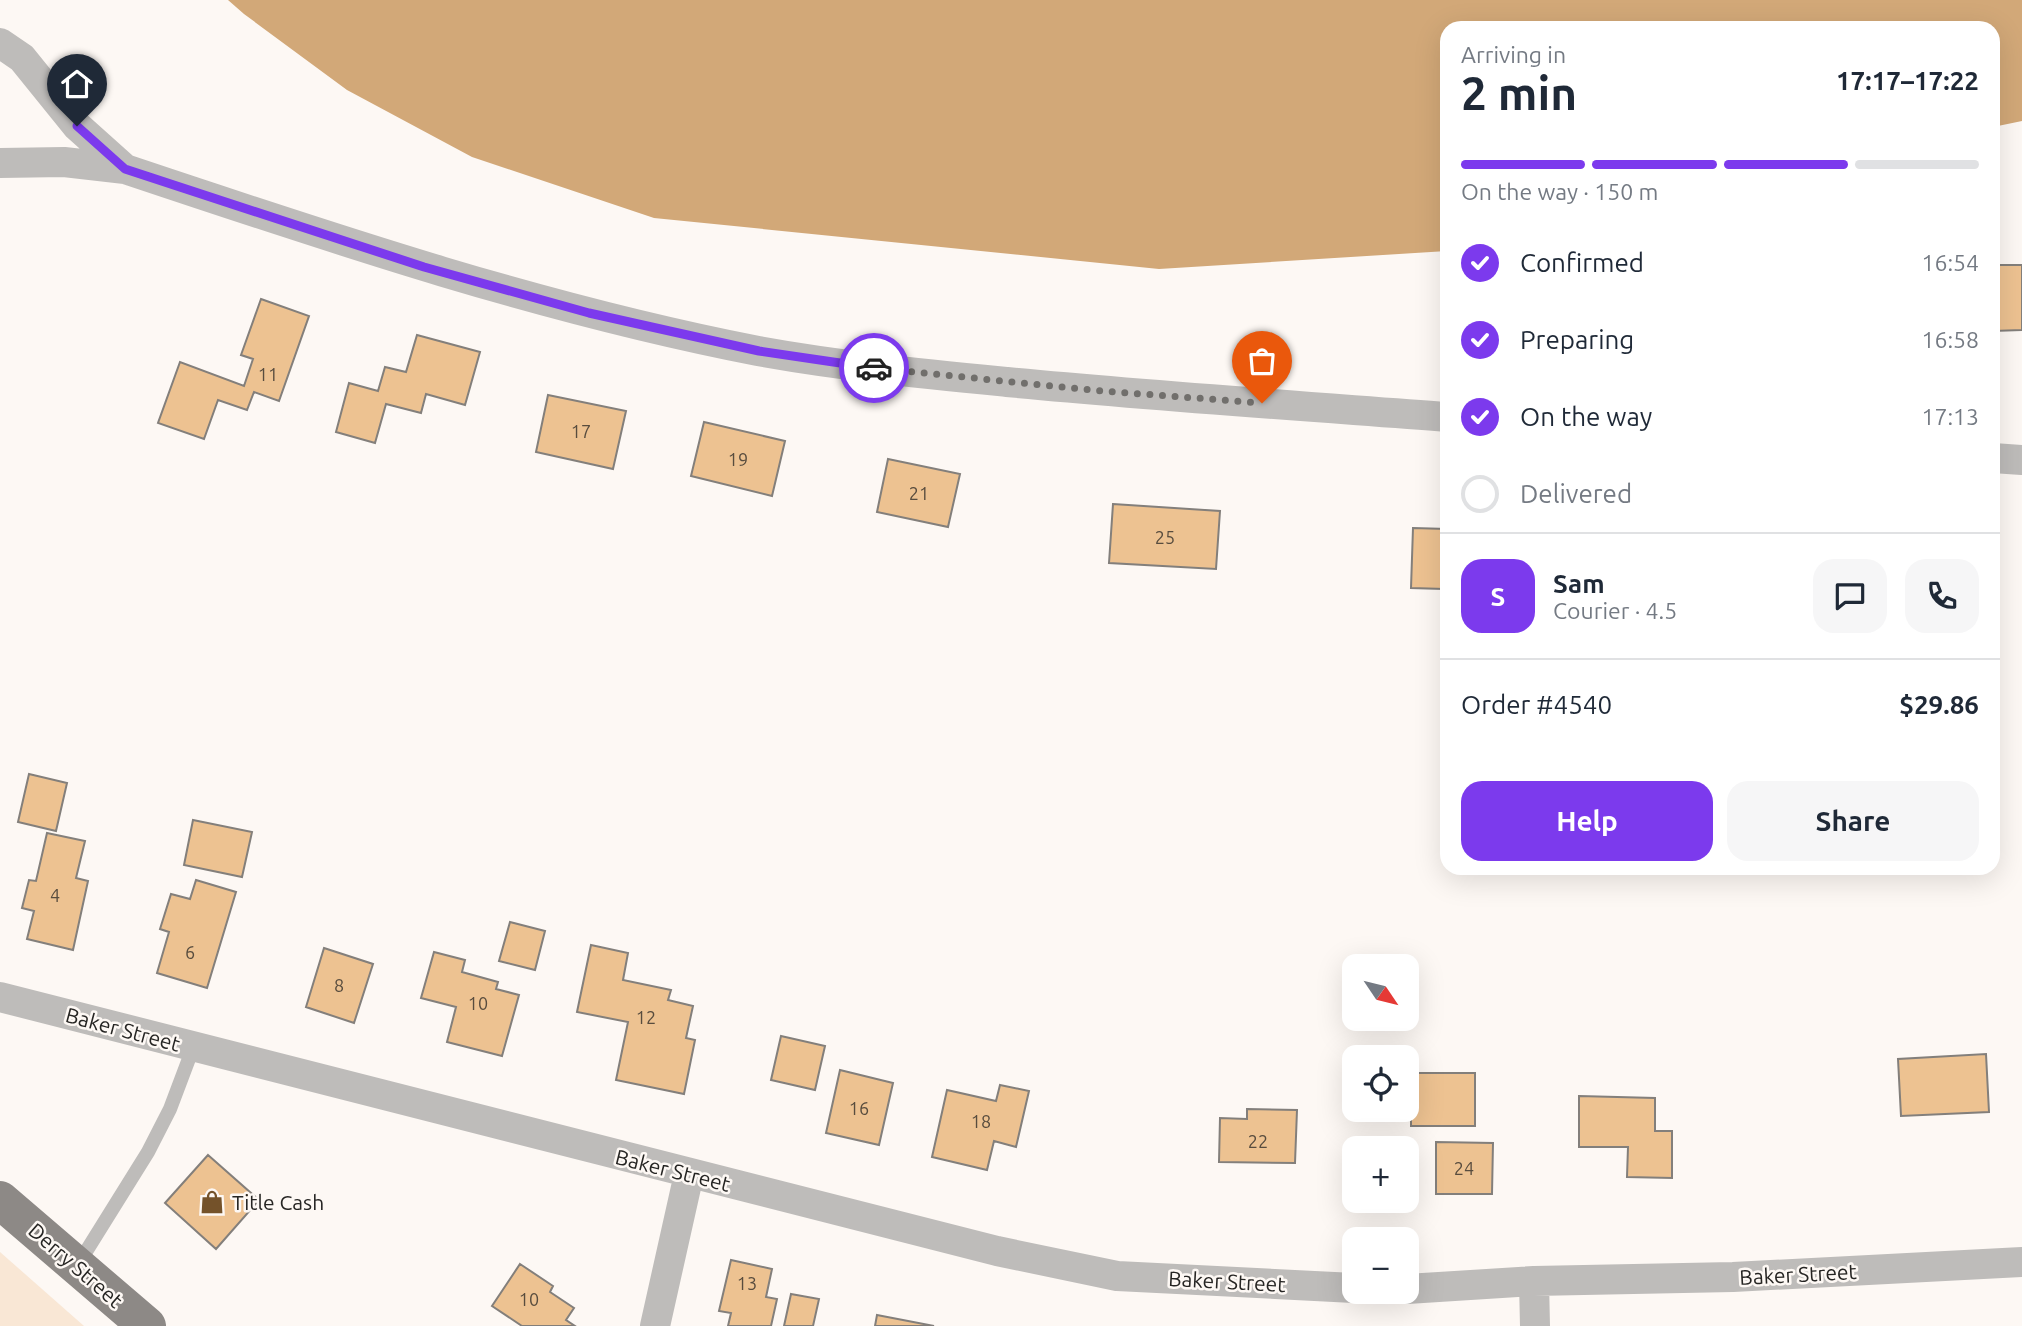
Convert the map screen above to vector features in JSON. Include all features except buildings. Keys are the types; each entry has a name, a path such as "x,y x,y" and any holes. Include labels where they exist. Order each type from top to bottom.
{"main road":[{"name":"Derry Street","path":"2,1200 147,1326"}],"street":[{"path":"0,43 22,58 77,126 125,169"},
{"path":"0,163 64,162 125,169 436,270 589,313 759,351 887,370 1102,391 1440,416"},
{"path":"2000,458 2022,460"},
{"name":"Baker Street","path":"0,997 997,1251 1117,1276 1342,1287"},
{"path":"655,1326 689,1174"},
{"name":"Baker Street","path":"1419,1288 1534,1281 1733,1277 2022,1262"},
{"path":"1534,1281 1535,1326"}],"lane":[{"path":"77,1267 148,1152 170,1109 193,1048"}],"shaded area":[{"path":"228,0 2022,0 2022,121 2000,126 2000,21 1440,21 1440,251 1159,269 654,218 472,157 347,90"},
{"path":"0,1252 84,1326 0,1326"}],"way so far":[{"path":"874,368 1102,391 1262,403"}],"place":[{"name":"Title Cash","path":"212,1202"}],"route":[{"path":"77,126 125,169 424,267 589,313 759,351 874,368"}]}
